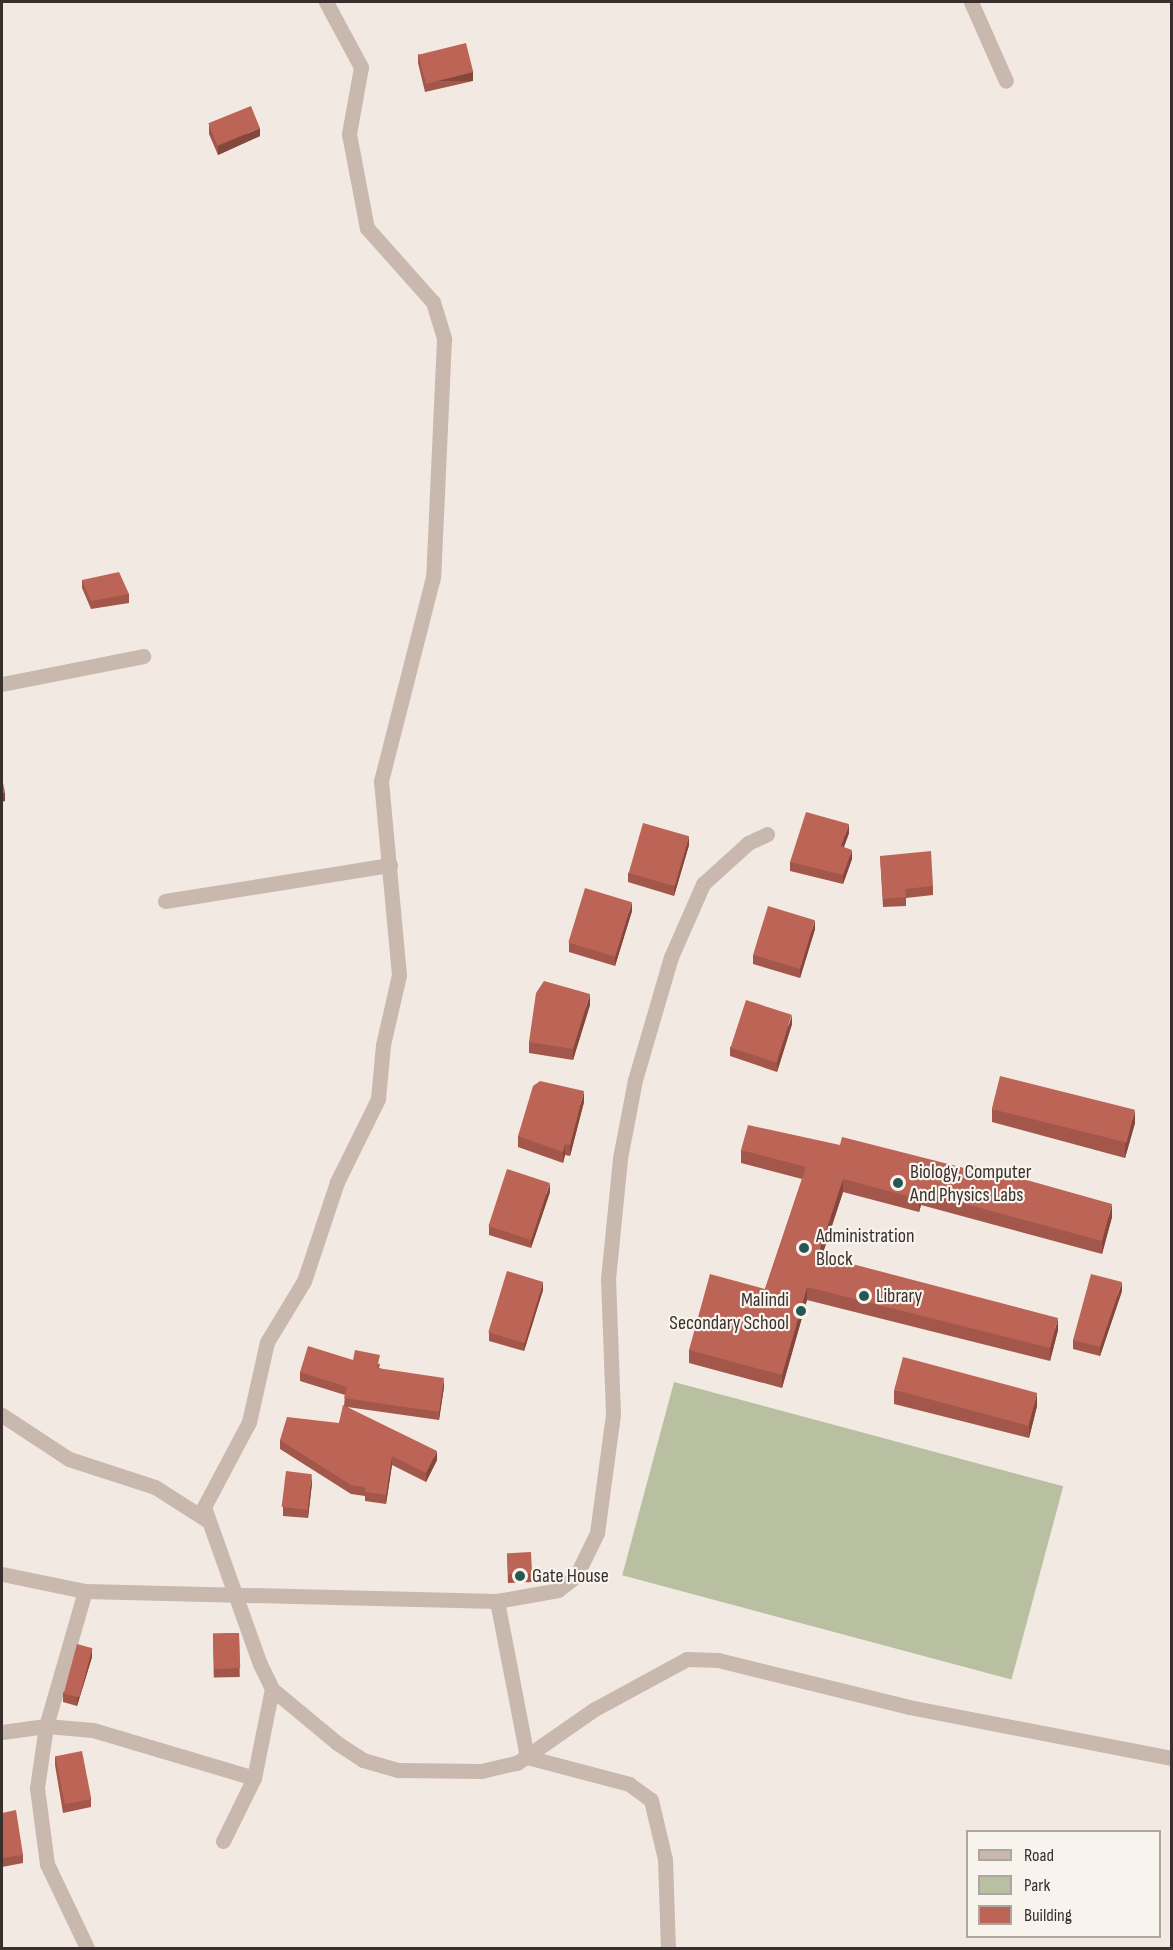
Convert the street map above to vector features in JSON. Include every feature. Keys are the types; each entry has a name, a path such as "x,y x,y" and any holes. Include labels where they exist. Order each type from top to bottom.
{"street":[{"path":"223,1841 254,1778 272,1689 237,1594 205,1519 205,1500 249,1422 267,1342 304,1281 337,1182 378,1099 383,1045 399,975 381,781 433,577 444,339 433,302 367,228 349,134 361,67 358,52 326,2"},
{"path":"970,2 1006,81"},
{"path":"2,684 143,656"},
{"path":"2,1574 85,1591 497,1601 568,1583 585,1563 597,1533 613,1414 612,1232 635,1080 671,957 703,884 748,843 766,834"},
{"path":"165,901 390,865"},
{"path":"2,1415 69,1459 155,1487 205,1519"},
{"path":"85,1591 46,1726 37,1788 47,1864 87,1948"},
{"path":"497,1601 527,1757"},
{"path":"272,1689 363,1760 399,1770 481,1771 527,1757 661,1669 697,1659 1172,1758"},
{"path":"2,1732 46,1726 93,1730 254,1778"},
{"path":"527,1757 629,1784 651,1800 664,1860 668,1948"}],"green space":[{"path":"674,1382 1063,1486 1012,1679 622,1575"}],"building":[{"path":"466,43 473,72 426,84 418,55"},
{"path":"251,106 260,128 217,145 208,123"},
{"path":"119,572 129,594 91,601 82,580"},
{"path":"806,812 849,824 841,846 852,850 843,875 790,862"},
{"path":"643,823 689,836 675,886 629,873"},
{"path":"931,851 933,886 905,889 906,897 883,899 880,856"},
{"path":"585,888 632,902 615,957 568,943"},
{"path":"768,906 815,920 800,969 753,955"},
{"path":"544,981 590,994 573,1049 529,1042 536,993"},
{"path":"746,1000 792,1015 776,1062 731,1048"},
{"path":"1000,1076 1135,1110 1127,1143 992,1109"},
{"path":"540,1081 584,1091 570,1145 565,1144 563,1152 518,1136 533,1086"},
{"path":"748,1125 840,1145 842,1137 972,1170 973,1165 1112,1204 1102,1241 921,1192 919,1199 843,1179 818,1255 1058,1318 1050,1348 807,1287 782,1375 689,1350 710,1274 765,1289 806,1167 741,1150"},
{"path":"507,1169 550,1183 531,1240 488,1226"},
{"path":"507,1271 543,1282 525,1343 488,1332"},
{"path":"1091,1274 1122,1282 1100,1347 1073,1340"},
{"path":"308,1346 353,1360 355,1350 380,1355 377,1368 444,1378 439,1412 344,1398 347,1387 300,1372"},
{"path":"903,1357 1037,1393 1028,1426 894,1390"},
{"path":"343,1405 437,1451 426,1473 392,1456 386,1495 365,1492 365,1487 351,1485 280,1440 287,1417 339,1423"},
{"path":"286,1471 312,1474 307,1510 282,1507"},
{"path":"531,1552 532,1573 508,1574 507,1553"},
{"path":"239,1633 240,1668 214,1669 213,1634"},
{"path":"77,1644 92,1648 79,1697 64,1693"},
{"path":"82,1751 91,1799 65,1804 55,1756"},
{"path":"16,1810 23,1855 2,1858 2,1813"}],"place":[{"name":"Biology, Computer And Physics Labs","path":"898,1183"},
{"name":"Administration Block","path":"804,1248"},
{"name":"Library","path":"864,1296"},
{"name":"Malindi Secondary School","path":"801,1311"},
{"name":"Gate House","path":"520,1576"}]}
